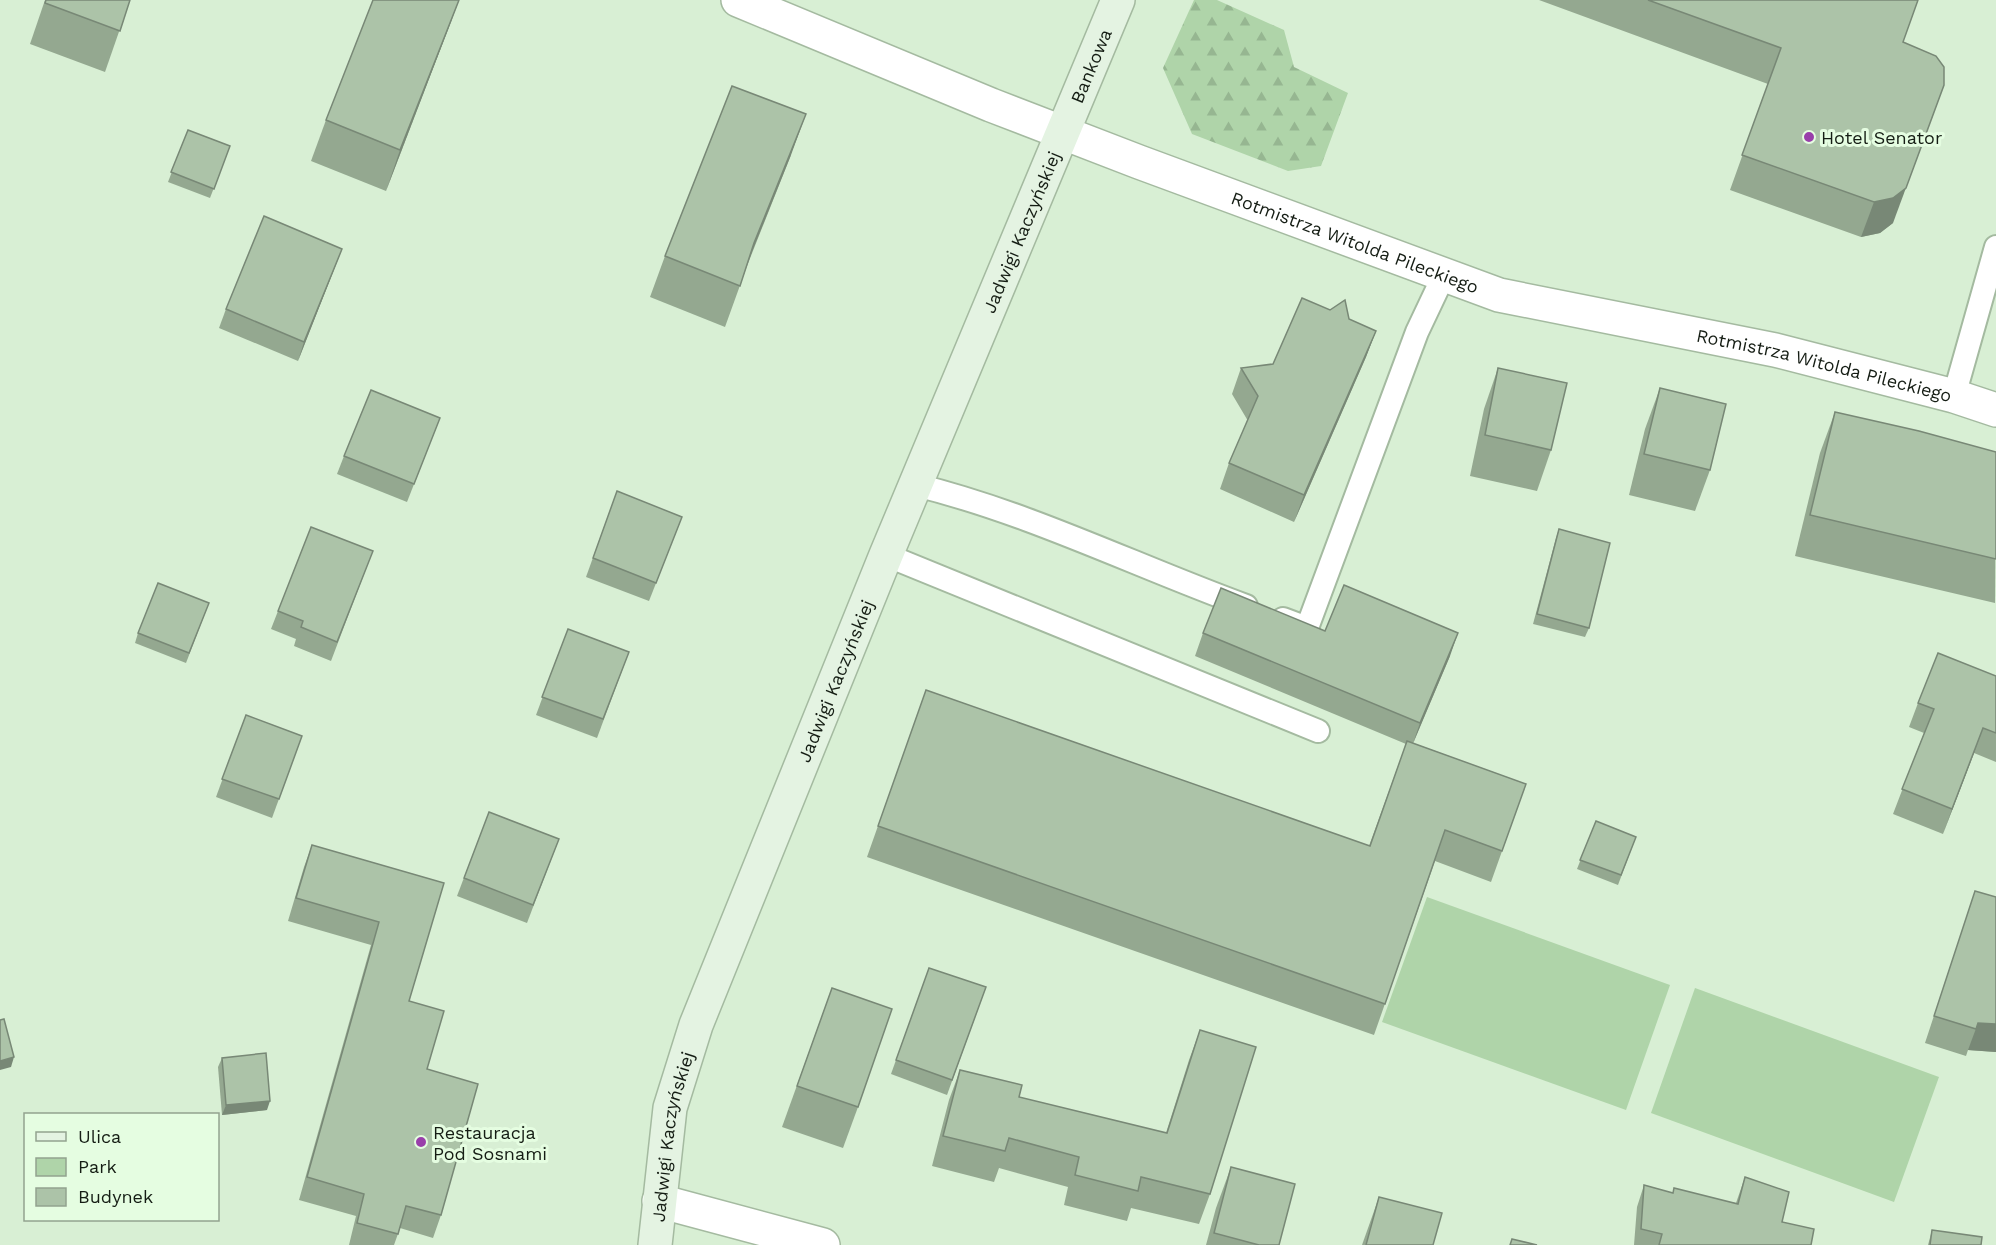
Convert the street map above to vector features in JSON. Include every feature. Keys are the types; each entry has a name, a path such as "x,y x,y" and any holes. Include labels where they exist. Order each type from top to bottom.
{"street":[{"name":"Rotmistrza Witolda Pileckiego","path":"738,0 1062,133 1498,295 1775,350 1954,396 1996,410"},
{"name":"Bankowa","path":"1062,133 1118,0"},
{"name":"Jadwigi Kaczyńskiej","path":"655,1245 670,1108 696,1025 886,555 1062,133"},
{"path":"659,1201 823,1245"}],"lane":[{"path":"1954,396 1996,247"},
{"path":"916,484 954,494 1087,542 1170,579 1307,628 1417,332 1444,275"},
{"path":"886,555 1318,731"}],"green space":[{"path":"1194,0 1217,0 1284,30 1294,67 1348,93 1321,166 1288,171 1192,134 1163,68"},
{"path":"1427,897 1670,985 1626,1110 1382,1022"},
{"path":"1695,988 1939,1077 1894,1202 1651,1113"}],"building":[{"path":"46,0 130,0 120,31 45,3"},
{"path":"373,0 459,0 400,150 326,120"},
{"name":"Hotel Senator","path":"1648,0 1918,0 1903,42 1936,56 1944,67 1944,85 1906,188 1893,198 1874,202 1742,155 1781,48"},
{"path":"732,86 806,114 754,243 740,286 665,256"},
{"path":"188,130 230,146 214,189 171,172"},
{"path":"264,216 342,249 304,342 226,309"},
{"path":"1302,298 1330,310 1345,300 1349,319 1376,331 1304,495 1229,463 1258,396 1241,368 1273,364"},
{"path":"1498,368 1567,383 1551,450 1485,435"},
{"path":"1660,388 1726,404 1710,470 1644,454"},
{"path":"371,390 440,418 414,484 344,456"},
{"path":"1835,412 1919,431 1996,452 1996,559 1810,515"},
{"path":"617,491 682,517 656,583 593,558"},
{"path":"311,527 373,551 337,642 301,627 303,621 278,611"},
{"path":"1559,529 1610,543 1589,628 1537,614"},
{"path":"158,583 209,603 189,653 138,633"},
{"path":"1344,585 1458,633 1420,723 1203,633 1221,588 1325,631"},
{"path":"568,629 629,652 603,719 542,697"},
{"path":"1938,653 1996,676 1996,733 1983,728 1952,809 1902,789 1934,709 1918,703"},
{"path":"926,690 1370,846 1407,741 1526,784 1502,851 1445,830 1385,1004 878,826"},
{"path":"246,715 302,736 279,799 222,779"},
{"path":"489,812 559,839 533,905 464,878"},
{"path":"1596,821 1636,837 1621,875 1580,860"},
{"path":"312,845 444,883 409,1001 444,1011 427,1069 478,1084 441,1215 406,1206 398,1234 357,1223 364,1194 307,1177 379,922 296,898"},
{"path":"1975,891 1996,897 1996,1024 1978,1023 1976,1029 1934,1016"},
{"path":"929,968 986,987 952,1080 896,1060"},
{"path":"832,988 892,1009 858,1107 797,1086"},
{"path":"4,1019 14,1057 0,1061 0,1020"},
{"path":"1200,1030 1256,1047 1210,1194 1141,1177 1138,1191 1075,1175 1079,1157 1009,1138 1005,1151 943,1136 960,1070 1022,1085 1019,1097 1167,1133"},
{"path":"266,1053 270,1101 226,1105 222,1058"},
{"path":"1231,1167 1295,1184 1279,1245 1259,1245 1214,1233"},
{"path":"1745,1177 1789,1192 1782,1222 1814,1229 1811,1245 1659,1245 1662,1234 1641,1229 1644,1185 1673,1193 1674,1188 1738,1204"},
{"path":"1379,1197 1442,1213 1433,1245 1366,1245"},
{"path":"1932,1230 1982,1237 1981,1245 1930,1245"},
{"path":"1512,1239 1537,1245 1510,1245"}],"place":[{"name":"Hotel Senator","path":"1809,137"},
{"name":"Restauracja Pod Sosnami","path":"421,1142"}]}
